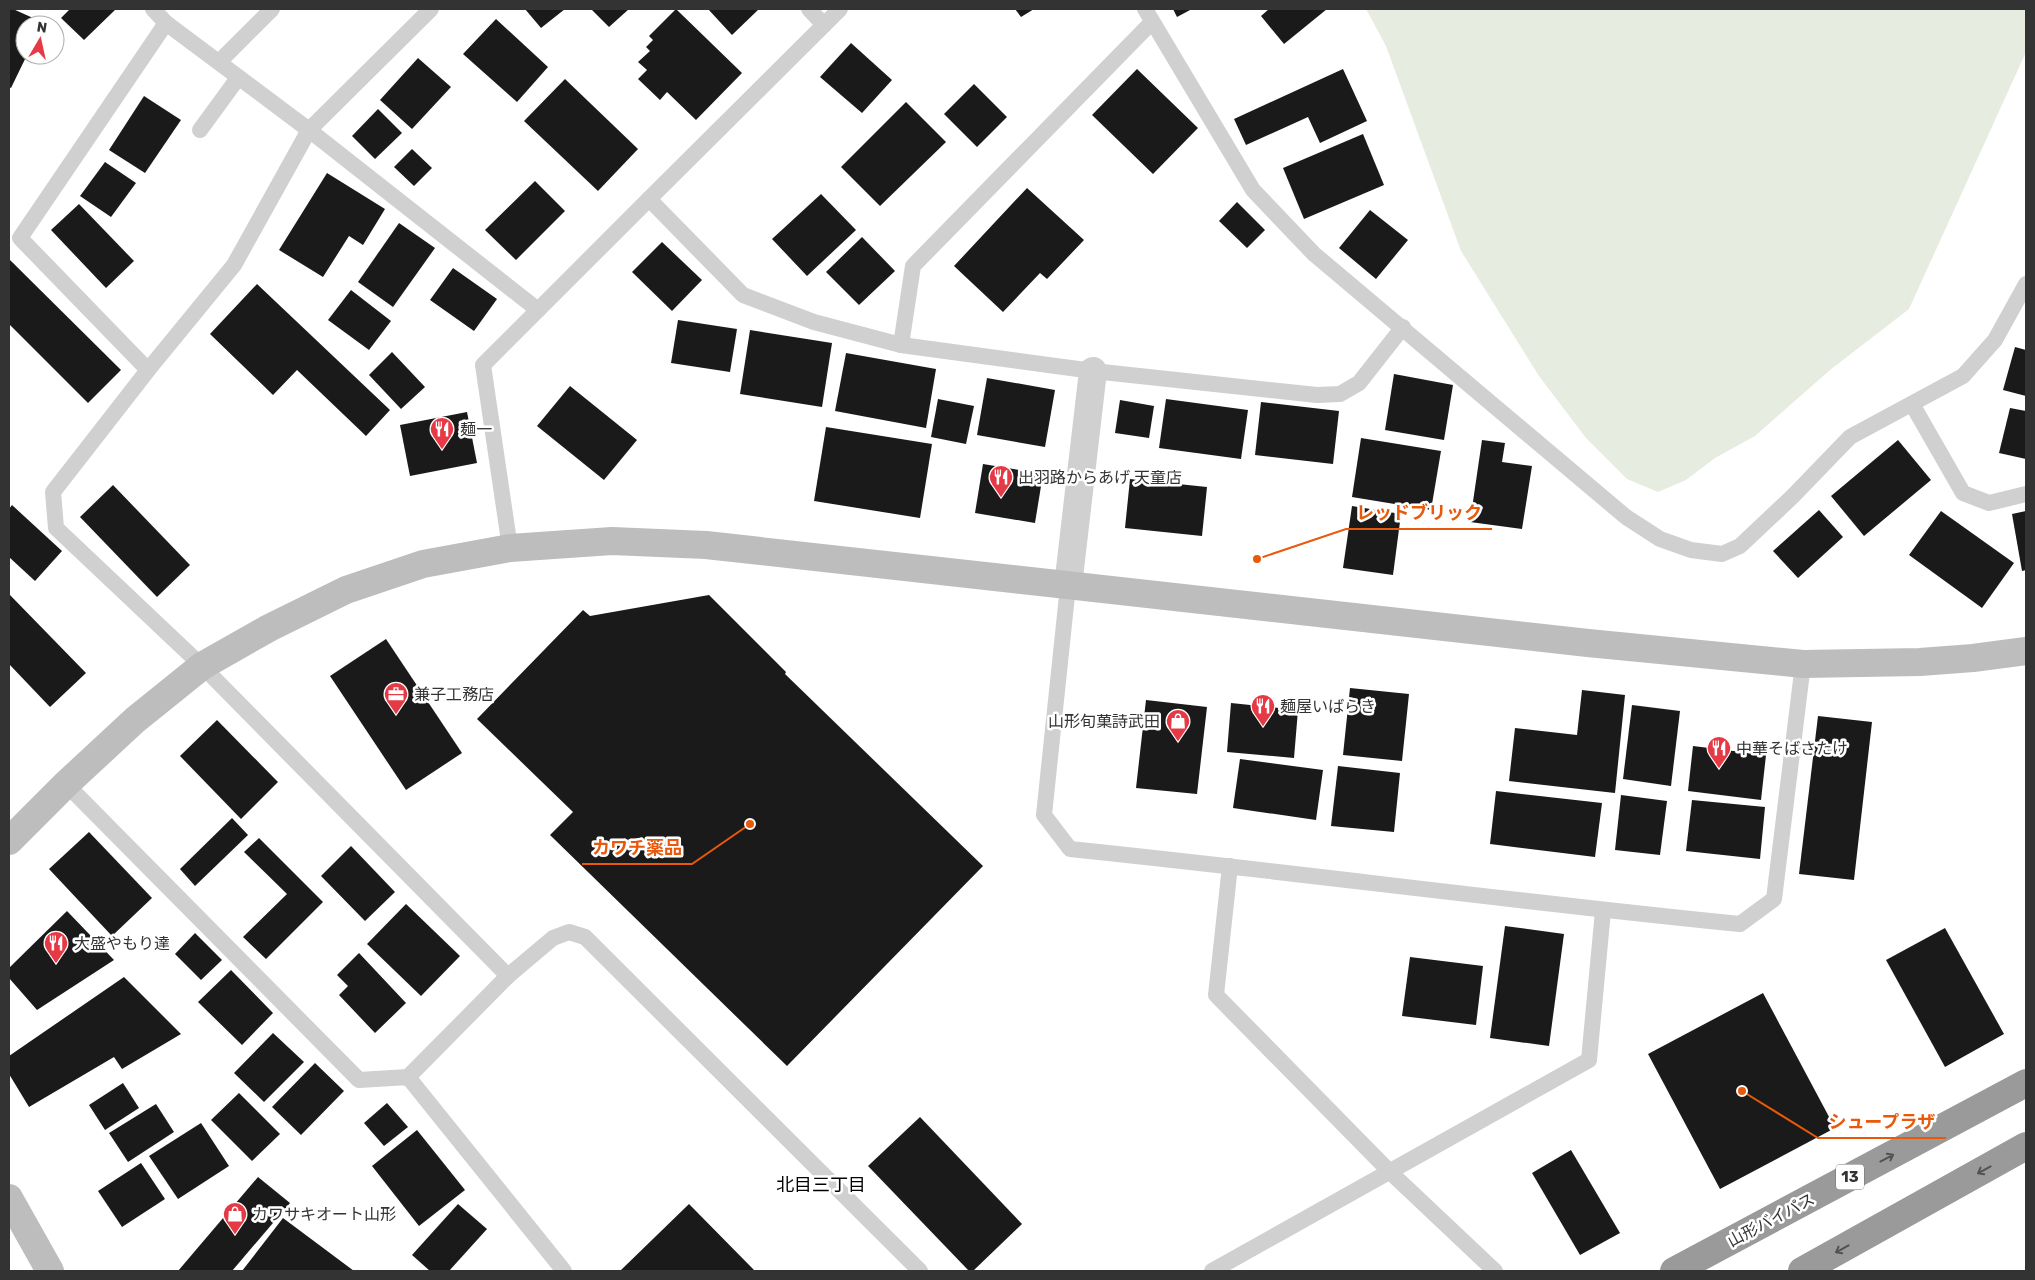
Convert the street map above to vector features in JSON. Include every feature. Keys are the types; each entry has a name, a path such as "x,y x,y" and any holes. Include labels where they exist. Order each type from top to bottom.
{"highway":[{"name":"山形バイパス","path":"1674,1271 2026,1083"},
{"path":"1802,1271 2026,1146"}],"street":[{"path":"1068,586 1093,371"},
{"path":"9,841 66,784 135,720 202,666 269,628 346,590 423,564 510,548 612,542 706,545 1588,643 1803,664 1920,662 2026,651"},
{"path":"9,1198 50,1271"}],"lane":[{"path":"153,9 166,23 309,130 538,310"},
{"path":"219,62 272,9"},
{"path":"431,9 309,130 234,265 148,370 53,492 56,528 202,666 508,976"},
{"path":"809,9 824,25"},
{"path":"510,548 483,365 840,9"},
{"path":"900,345 913,266 1149,15 1253,190 1314,254 1403,327 1626,517 1660,540 1691,550 1722,554 1740,546 1793,496 1850,437 1963,376 1995,340 2026,284"},
{"path":"148,370 20,238 166,23"},
{"path":"200,130 238,78"},
{"path":"649,199 743,295 814,322 900,345 1093,371 1317,394 1340,394 1359,384 1403,327"},
{"path":"1912,404 1963,493 1990,503 2026,494"},
{"path":"1068,586 1044,815 1070,849 1230,866 1603,911 1740,924 1774,899 1803,664"},
{"path":"66,784 359,1080 408,1077 508,976 553,938 568,932 585,937 920,1271"},
{"path":"1230,866 1216,995 1389,1171 1495,1271"},
{"path":"1212,1271 1589,1060 1603,911"},
{"path":"408,1077 564,1271"}],"shaded area":[{"path":"1366,9 2026,9 2026,52 1909,309 1830,370 1755,436 1715,458 1686,480 1658,492 1627,479 1586,438 1539,376 1461,251 1386,46"}],"building":[{"path":"9,9 13,9 26,15 15,15 15,65 22,65 11,88 9,87"},
{"path":"70,9 116,9 84,40 65,22 64,15"},
{"path":"525,9 565,9 541,28"},
{"path":"591,9 629,9 609,27"},
{"path":"676,9 742,73 696,120 667,92 660,100 638,79 647,70 638,62 650,51 646,47 653,40 649,36"},
{"path":"708,9 759,9 732,35"},
{"path":"1015,9 1034,9 1021,17"},
{"path":"1173,9 1192,9 1177,17"},
{"path":"1269,9 1327,9 1284,44 1261,16"},
{"path":"496,19 548,67 517,102 463,54"},
{"path":"851,43 892,80 862,113 820,77"},
{"path":"418,58 451,87 412,129 380,100"},
{"path":"1137,69 1198,128 1153,174 1092,115"},
{"path":"1343,69 1367,121 1320,143 1308,117 1246,145 1234,119"},
{"path":"565,79 638,149 598,191 524,121"},
{"path":"974,84 1007,117 977,147 944,114"},
{"path":"144,96 181,120 145,173 109,150"},
{"path":"906,102 946,142 880,206 841,167"},
{"path":"378,109 402,133 375,159 352,136"},
{"path":"1363,134 1384,185 1304,219 1283,168"},
{"path":"412,149 432,168 414,186 394,167"},
{"path":"105,162 136,183 111,217 80,196"},
{"path":"327,173 385,209 363,245 349,236 323,277 279,250"},
{"path":"535,181 565,211 516,260 485,230"},
{"path":"1027,188 1084,240 1047,279 1040,273 1003,312 954,266"},
{"path":"821,194 856,230 807,276 772,239"},
{"path":"1237,202 1265,230 1247,248 1219,221"},
{"path":"79,204 134,261 106,288 51,230"},
{"path":"1370,210 1408,240 1376,279 1339,248"},
{"path":"399,223 435,248 393,307 358,282"},
{"path":"862,237 895,271 859,305 826,272"},
{"path":"662,242 702,280 672,311 632,272"},
{"path":"9,259 121,370 88,403 9,324"},
{"path":"453,268 497,299 474,331 430,300"},
{"path":"257,284 390,410 366,436 297,370 273,395 210,334"},
{"path":"351,290 391,321 369,350 328,320"},
{"path":"678,320 737,329 730,372 671,363"},
{"path":"750,330 832,343 822,407 740,394"},
{"path":"2015,347 2026,350 2026,396 2003,390"},
{"path":"392,352 425,387 401,409 369,375"},
{"path":"846,353 936,369 926,428 835,411"},
{"path":"1394,374 1453,385 1444,440 1385,430"},
{"path":"987,378 1055,390 1045,447 977,435"},
{"path":"570,386 637,440 604,480 537,426"},
{"path":"938,399 974,406 966,444 931,437"},
{"path":"1166,399 1248,410 1241,459 1159,448"},
{"path":"1120,400 1154,406 1149,438 1115,433"},
{"path":"1261,402 1339,411 1333,464 1255,455"},
{"path":"2010,408 2026,411 2026,459 1999,453"},
{"path":"467,412 477,463 410,476 400,425"},
{"path":"826,427 932,444 920,518 814,501"},
{"path":"1361,438 1441,451 1431,510 1352,497"},
{"path":"1482,440 1505,443 1502,462 1532,466 1522,529 1470,522"},
{"path":"1898,440 1931,480 1864,536 1831,496"},
{"path":"983,464 1043,474 1035,523 975,513"},
{"path":"1130,479 1207,487 1202,536 1125,528"},
{"path":"113,485 190,565 157,597 80,517"},
{"path":"12,505 62,551 35,581 9,557 9,509"},
{"path":"1352,506 1401,514 1393,575 1343,568"},
{"path":"1819,510 1843,537 1798,578 1773,551"},
{"path":"1941,511 2014,563 1982,608 1909,555"},
{"path":"2026,511 2026,570 2022,571 2012,514"},
{"path":"9,594 86,673 50,707 9,664"},
{"path":"709,595 786,672 785,674 983,866 787,1066 550,835 573,812 477,719 583,610 590,616"},
{"name":"兼子工務店","path":"386,639 462,753 406,790 330,676"},
{"path":"1350,688 1409,694 1402,761 1343,755"},
{"path":"1582,690 1625,695 1615,793 1509,781 1515,728 1577,735"},
{"path":"1146,700 1207,707 1197,794 1136,788"},
{"path":"1231,703 1298,710 1294,758 1227,752"},
{"path":"1632,705 1680,711 1671,786 1623,779"},
{"path":"1818,716 1872,722 1854,880 1799,874"},
{"path":"217,720 278,782 241,819 180,756"},
{"path":"1693,746 1766,755 1761,800 1688,791"},
{"path":"1240,759 1323,770 1316,820 1233,808"},
{"path":"1338,766 1400,773 1394,832 1331,826"},
{"path":"1496,791 1602,803 1595,857 1490,844"},
{"path":"1621,795 1667,801 1660,855 1615,850"},
{"path":"1692,800 1765,807 1760,859 1686,851"},
{"path":"232,818 248,835 195,886 180,869"},
{"path":"89,832 152,898 112,936 49,869"},
{"path":"259,838 323,902 266,959 243,937 287,894 244,852"},
{"path":"351,846 395,892 365,921 321,876"},
{"path":"406,904 460,956 421,996 367,944"},
{"path":"67,911 114,960 37,1010 9,978 9,968"},
{"path":"1505,926 1564,934 1549,1046 1490,1038"},
{"path":"1945,928 2004,1034 1945,1067 1886,960"},
{"path":"195,933 222,960 201,980 175,954"},
{"path":"359,953 406,1003 375,1033 339,995 348,986 337,975"},
{"path":"1410,957 1483,966 1476,1025 1402,1016"},
{"path":"231,970 273,1013 242,1045 198,1002"},
{"path":"124,977 181,1034 122,1069 114,1057 29,1107 9,1074 9,1056"},
{"path":"1763,993 1835,1128 1720,1189 1648,1054"},
{"path":"273,1033 304,1062 264,1102 234,1073"},
{"path":"315,1063 344,1091 301,1135 272,1107"},
{"path":"123,1083 139,1108 105,1130 89,1105"},
{"path":"239,1093 280,1134 252,1161 211,1120"},
{"path":"387,1103 408,1127 384,1146 364,1123"},
{"path":"156,1104 174,1132 128,1162 109,1133"},
{"path":"920,1117 1022,1224 973,1271 969,1271 868,1166"},
{"path":"201,1123 229,1166 178,1199 149,1156"},
{"path":"417,1130 465,1190 419,1226 372,1166"},
{"path":"1571,1150 1620,1233 1580,1255 1532,1173"},
{"path":"141,1163 165,1199 122,1227 98,1191"},
{"path":"258,1177 290,1203 232,1271 178,1271"},
{"path":"458,1204 487,1229 449,1271 430,1271 412,1255"},
{"path":"689,1204 755,1271 620,1271"},
{"path":"283,1218 354,1271 242,1271"}],"place":[{"name":"麺一","path":"442,450"},
{"name":"出羽路からあげ 天童店","path":"1001,498"},
{"name":"レッドブリック","path":"1257,559"},
{"name":"兼子工務店","path":"396,715"},
{"name":"麺屋いばらき","path":"1263,727"},
{"name":"山形旬菓詩武田","path":"1178,742"},
{"name":"中華そばさたけ","path":"1719,769"},
{"name":"カワチ薬品","path":"750,824"},
{"name":"大盛やもり達","path":"56,964"},
{"name":"シュープラザ","path":"1742,1091"},
{"name":"カワサキオート山形","path":"235,1235"}],"district":[{"name":"北目三丁目","path":"821,1185"}]}
